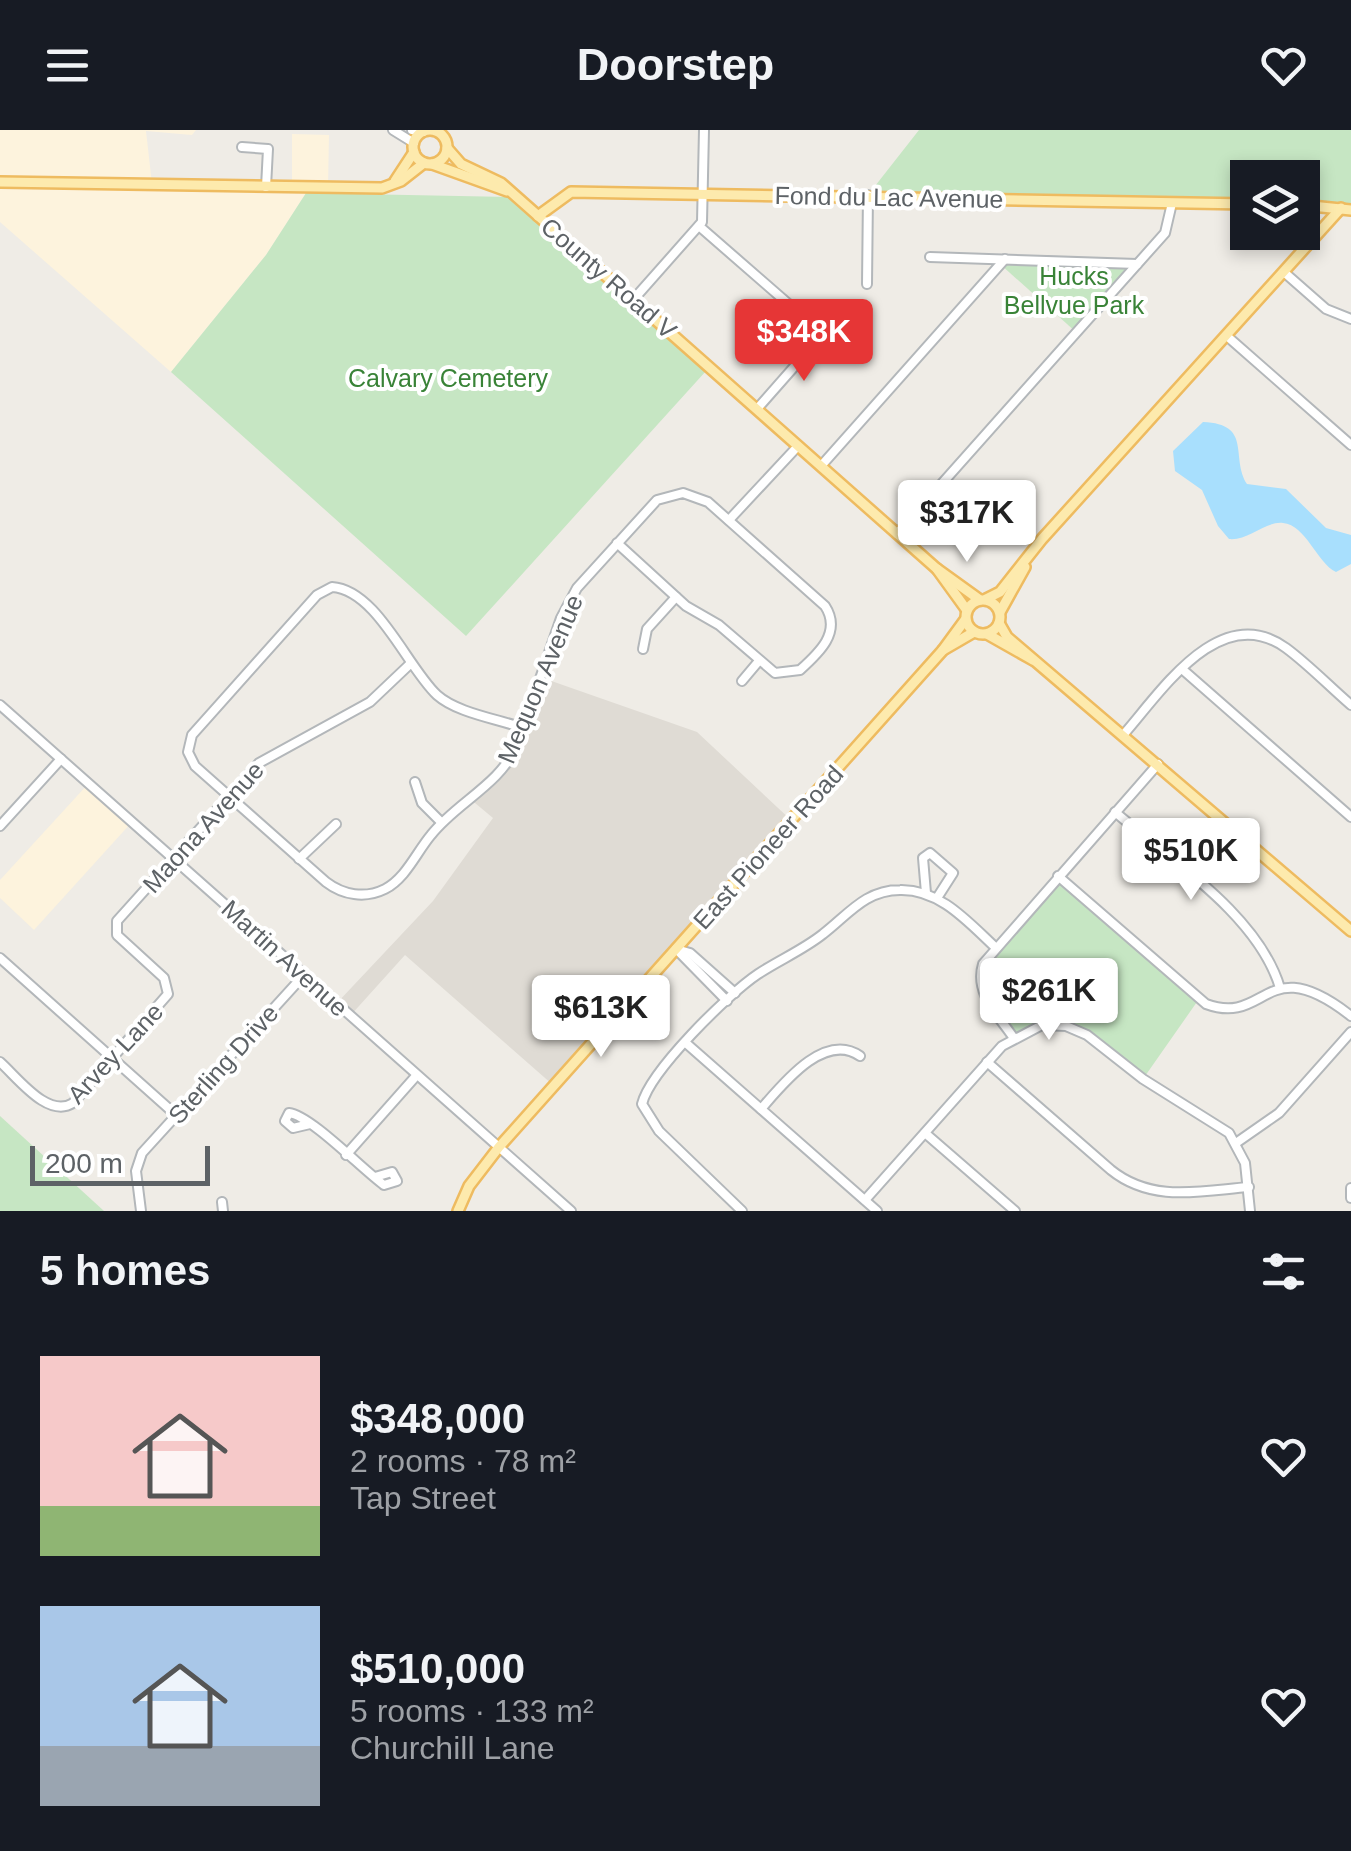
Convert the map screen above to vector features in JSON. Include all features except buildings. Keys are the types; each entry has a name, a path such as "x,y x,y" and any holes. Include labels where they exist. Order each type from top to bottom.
{"main road":[{"path":"0,182 382,188 441,160 451,130"},
{"path":"396,182 414,148 430,131 461,164 509,192"},
{"path":"414,148 428,164 509,192"},
{"name":"County Road V","path":"509,192 937,570 983,600 999,618"},
{"name":"Fond du Lac Avenue","path":"538,216 570,192 1230,204"},
{"path":"1320,207 1346,209"},
{"path":"943,650 966,615 1000,592 1042,540 1346,209"},
{"path":"987,634 1042,540"},
{"path":"937,570 974,632 987,634 1040,663"},
{"path":"999,618 1007,637 1351,931"},
{"name":"East Pioneer Road","path":"458,1211 469,1186 499,1147 676,948 943,650 974,632"}],"street":[{"path":"393,130 414,148"},
{"path":"412,130 430,131"},
{"path":"634,300 699,226 704,194 704,130"},
{"path":"242,146 268,149 266,186"},
{"path":"867,284 868,195"},
{"path":"897,534 1165,233 1172,204"},
{"path":"699,226 823,334 757,409"},
{"path":"930,257 1137,264"},
{"path":"821,466 1005,259"},
{"path":"1285,273 1326,310 1351,319"},
{"path":"1228,337 1351,444"},
{"path":"730,520 798,446"},
{"name":"Mequon Avenue","path":"409,665 391,631 350,593 335,587 322,591 189,741 193,764 338,890 376,893 397,881 441,822 502,770 523,728 567,605 654,503 674,494 700,497 730,520 823,604 831,619 828,638 800,670 782,674 758,662"},
{"path":"616,544 676,597 722,628 758,662 742,681"},
{"path":"643,648 647,629 676,597"},
{"path":"1124,734 1202,649 1222,640 1266,639 1286,648 1351,705"},
{"path":"409,665 446,701 523,728"},
{"name":"Maona Avenue","path":"119,938 116,922 270,754 377,698 409,665"},
{"path":"1182,669 1351,817"},
{"name":"Martin Avenue","path":"0,705 571,1211"},
{"path":"0,826 60,759"},
{"path":"1013,1038 985,996 980,980 982,964 1158,764"},
{"path":"414,782 422,803 441,822"},
{"path":"1115,812 1251,931 1267,952 1280,988"},
{"path":"299,859 336,824"},
{"path":"926,894 923,858 930,852 953,874 937,898"},
{"path":"1058,876 1206,1004 1234,1008 1280,988 1307,987 1351,1016"},
{"path":"742,1211 731,1208 650,1122 642,1102 727,1001 819,938 864,899 898,890 937,898 995,947"},
{"name":"Arvey Lane","path":"0,1062 48,1105 60,1109 73,1104 164,1002 168,990 163,977 119,938"},
{"path":"676,948 690,953 735,993"},
{"path":"676,948 727,1001"},
{"path":"0,958 176,1115"},
{"name":"Sterling Drive","path":"140,1211 139,1160 304,975"},
{"path":"865,1200 987,1062 1013,1038 1042,1025 1078,1030 1143,1079 1216,1122 1236,1143 1249,1187 1250,1211"},
{"path":"1236,1143 1278,1113 1351,1032"},
{"path":"687,1044 877,1211"},
{"path":"761,1109 816,1057 844,1050 860,1056"},
{"path":"987,1062 1128,1182 1167,1193 1249,1187"},
{"path":"346,1156 416,1076"},
{"path":"310,1124 374,1177"},
{"path":"924,1133 1016,1211"},
{"path":"1351,1188 1351,1198"}],"shaded area":[{"path":"0,130 196,130 192,135 146,131 152,184 292,186 292,134 329,135 328,187 310,187 266,255 171,372 0,222"},
{"path":"540,677 697,732 792,821 553,1085 405,955 350,1016 336,1004 433,901 493,818 469,798 512,757"},
{"path":"88,784 132,822 34,930 0,898 0,880"}],"green space":[{"path":"919,130 1351,130 1351,210 1320,207 1320,160 1230,160 1230,204 868,195"},
{"name":"Calvary Cemetery","path":"306,193 512,197 706,371 466,636 171,372 266,255"},
{"name":"Hucks Bellvue Park","path":"1005,259 1137,264 1077,333 1000,264"},
{"path":"1058,876 1199,999 1143,1079 1083,1033 1051,1024 1013,1037 985,996 983,964"},
{"path":"0,1116 104,1211 0,1211"}],"water":[{"path":"1203,422 1219,424 1234,435 1247,484 1286,489 1326,528 1351,535 1351,564 1336,572 1298,530 1283,523 1229,539 1218,526 1202,490 1175,471 1173,451"}]}
